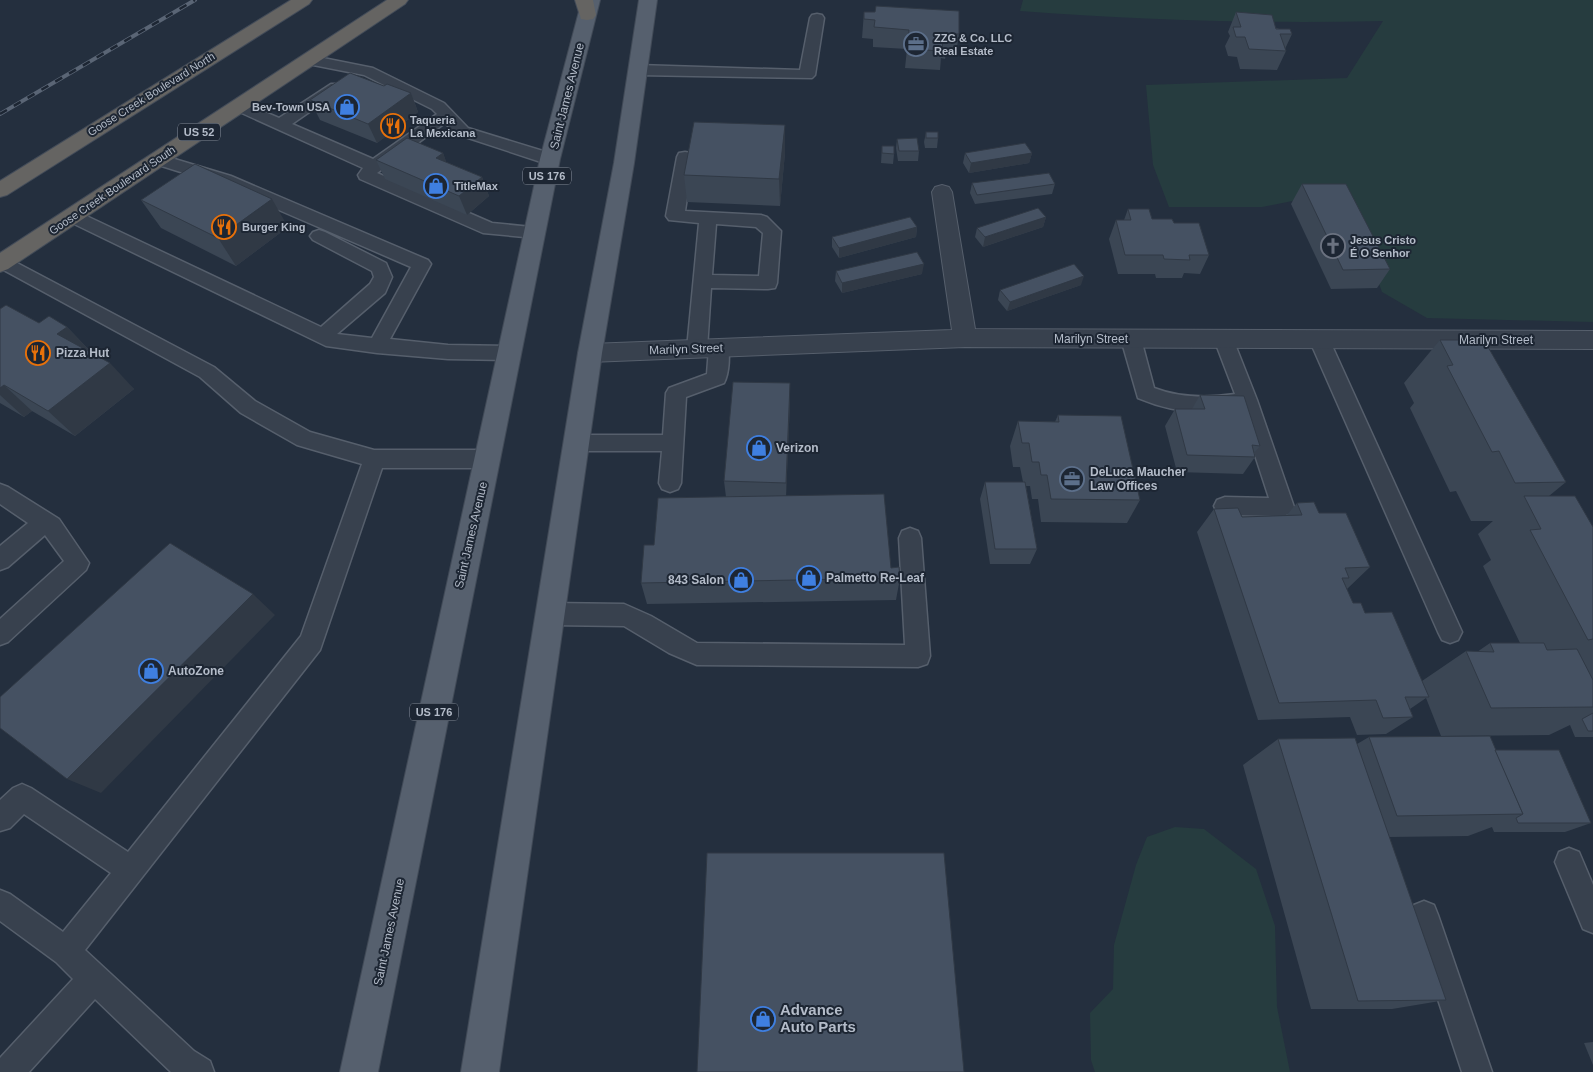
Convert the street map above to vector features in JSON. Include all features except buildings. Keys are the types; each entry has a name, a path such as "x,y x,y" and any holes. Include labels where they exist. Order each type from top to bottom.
{"highway":[{"name":"Goose Creek Boulevard North","path":"0,190 304,0"},
{"name":"Goose Creek Boulevard South","path":"1,262 399,0"}],"main road":[{"path":"480,1072 590,353 624,163 648,0"},
{"name":"Saint James Avenue","path":"359,1072 550,160 587,5"}],"street":[{"path":"942,192 965,338"},
{"name":"Marilyn Street","path":"590,353 965,338 1593,340"}],"lane":[{"path":"638,70 807,75 817,18"},
{"path":"308,60 368,70 438,106 462,131 526,150 550,160"},
{"path":"281,124 362,69"},
{"path":"239,106 374,166"},
{"path":"447,114 374,166 366,176 489,229 535,232"},
{"path":"685,157 675,216 761,221 772,231 768,283 702,281"},
{"path":"158,159 215,177 422,264 377,346"},
{"path":"215,177 252,203 380,267 383,277 378,288 323,336"},
{"path":"72,216 333,341 448,352 509,353"},
{"path":"670,484 676,393 717,378 708,348 702,281 708,218"},
{"path":"1,262 208,372 248,407 304,439 374,459 488,459"},
{"path":"1131,339 1145,393 1160,400 1204,404 1234,403 1247,400"},
{"path":"1224,339 1283,507 1225,506"},
{"path":"1319,339 1450,632"},
{"path":"576,443 673,443"},
{"path":"66,952 311,642 374,459"},
{"path":"0,492 51,526 78,562 0,634"},
{"path":"0,560 45,522"},
{"path":"550,614 624,615 649,626 685,651 697,654 918,656 910,538"},
{"path":"0,818 22,797 130,870"},
{"path":"1569,862 1593,919"},
{"path":"0,904 66,952 183,1062 199,1072"},
{"path":"1424,915 1477,1072"},
{"path":"8,1072 93,979"}],"green space":[{"path":"1023,0 1593,0 1593,322 1427,318 1382,292 1351,205 1317,196 1262,207 1169,207 1153,165 1146,85 1347,78 1383,21 1247,22 1065,14 1020,11"},
{"path":"1175,827 1204,829 1256,869 1275,926 1277,1007 1290,1072 1095,1072 1091,1060 1090,1013 1113,989 1114,945 1136,865 1147,837"}],"railway":[{"path":"0,114 195,0"}],"place":[{"name":"ZZG & Co. LLC Real Estate","path":"916,44"},
{"name":"Bev-Town USA","path":"347,107"},
{"name":"Taqueria La Mexicana","path":"393,126"},
{"name":"TitleMax","path":"436,186"},
{"name":"Burger King","path":"224,227"},
{"name":"Jesus Cristo É O Senhor","path":"1333,246"},
{"name":"Pizza Hut","path":"38,353"},
{"name":"Verizon","path":"759,448"},
{"name":"DeLuca Maucher Law Offices","path":"1072,479"},
{"name":"Palmetto Re-Leaf","path":"809,578"},
{"name":"843 Salon","path":"741,580"},
{"name":"AutoZone","path":"151,671"},
{"name":"Advance Auto Parts","path":"763,1019"}]}
